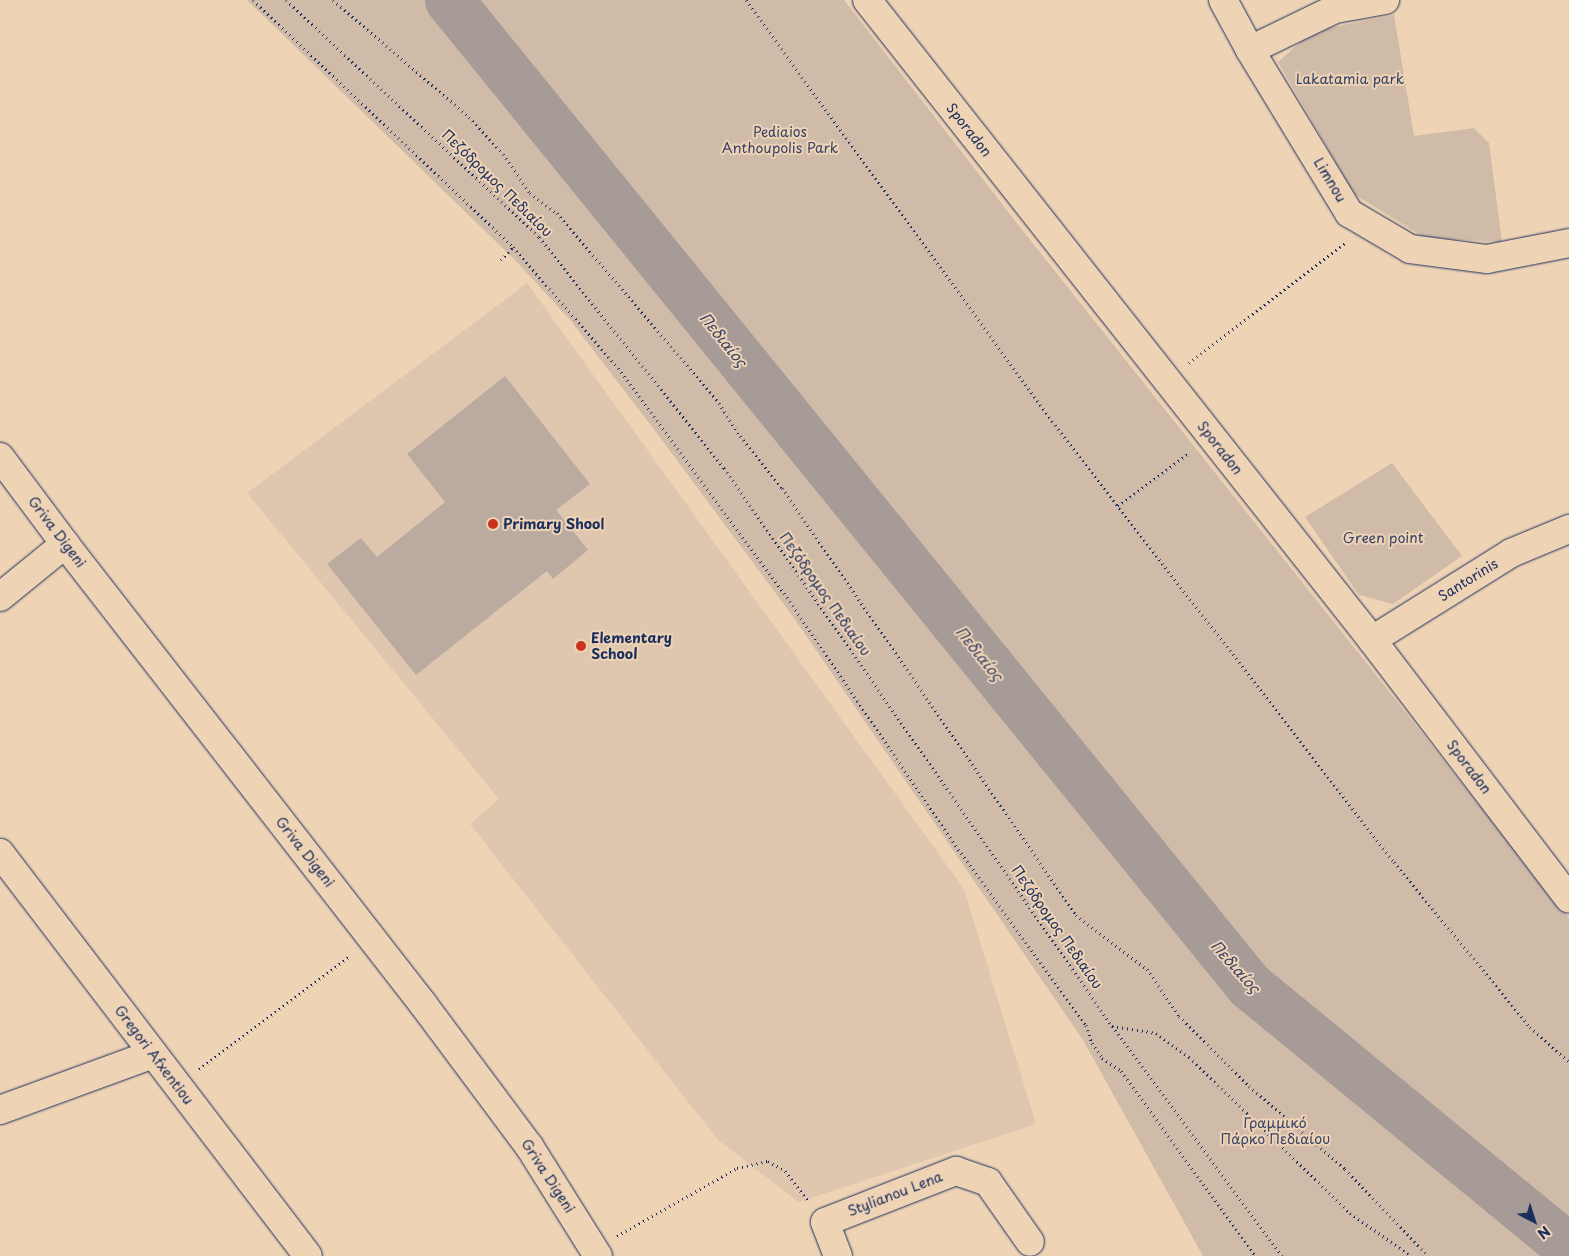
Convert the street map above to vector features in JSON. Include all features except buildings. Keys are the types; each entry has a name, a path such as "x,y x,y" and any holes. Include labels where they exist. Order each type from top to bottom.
{"street":[{"name":"Sporadon","path":"867,0 1372,640 1569,899"},
{"name":"Limnou","path":"1222,0 1250,50 1349,213 1410,249 1487,259 1569,243"},
{"path":"1250,50 1335,10 1385,0"},
{"name":"Griva Digeni","path":"0,456 65,544 372,939 529,1146 596,1252"},
{"name":"Santorinis","path":"1372,640 1511,553 1569,529"},
{"path":"0,597 65,544"},
{"name":"Gregori Afxentiou","path":"0,853 11,885 153,1054 308,1256"},
{"path":"0,1110 153,1054"},
{"name":"Stylianou Lena","path":"825,1222 956,1171 988,1182 1030,1242"},
{"path":"825,1222 838,1256"}],"path":[{"path":"253,0 513,247 618,368 784,593 961,853 1086,1025 1092,1044 1102,1058 1121,1071 1256,1256"},
{"name":"Πεζόδρομος Πεδιαίου","path":"286,0 539,237 724,468 1112,1026 1282,1256"},
{"path":"333,0 469,117 502,154 530,193 557,213 719,403 740,436 782,488 1076,915 1147,969 1179,1016 1249,1086 1345,1170 1428,1256"},
{"path":"746,0 1054,424 1394,862 1530,1027 1569,1062"},
{"path":"1167,380 1369,224"},
{"path":"501,260 513,247"},
{"path":"1118,506 1211,436"},
{"path":"177,1085 372,939"},
{"path":"1112,1026 1156,1033 1189,1057 1350,1213 1411,1256"},
{"path":"596,1252 737,1168 768,1161 786,1171 825,1222"}],"shaded area":[{"name":"Elementary School","path":"527,283 964,889 1036,1124 799,1202 718,1140 470,824 499,799 247,493"}],"green space":[{"path":"247,0 844,0 1023,231 1569,918 1569,1256 1203,1256 1083,1040 794,618 659,436 571,321 515,260"},
{"name":"Lakatamia park","path":"1394,15 1414,136 1474,128 1489,143 1502,242 1425,238 1354,194 1278,62 1313,31"},
{"name":"Green point","path":"1392,463 1462,556 1393,604 1359,595 1305,517"}],"waterway":[{"name":"Πεδιαίος","path":"449,0 1249,985 1569,1248"}],"place":[{"name":"Primary Shool","path":"493,524"},
{"name":"Elementary School","path":"581,646"}],"park label":[{"name":"Pediaios Anthoupolis Park","path":"780,140"},
{"name":"Γραμμικό Πάρκο Πεδιαίου","path":"1275,1132"}]}
